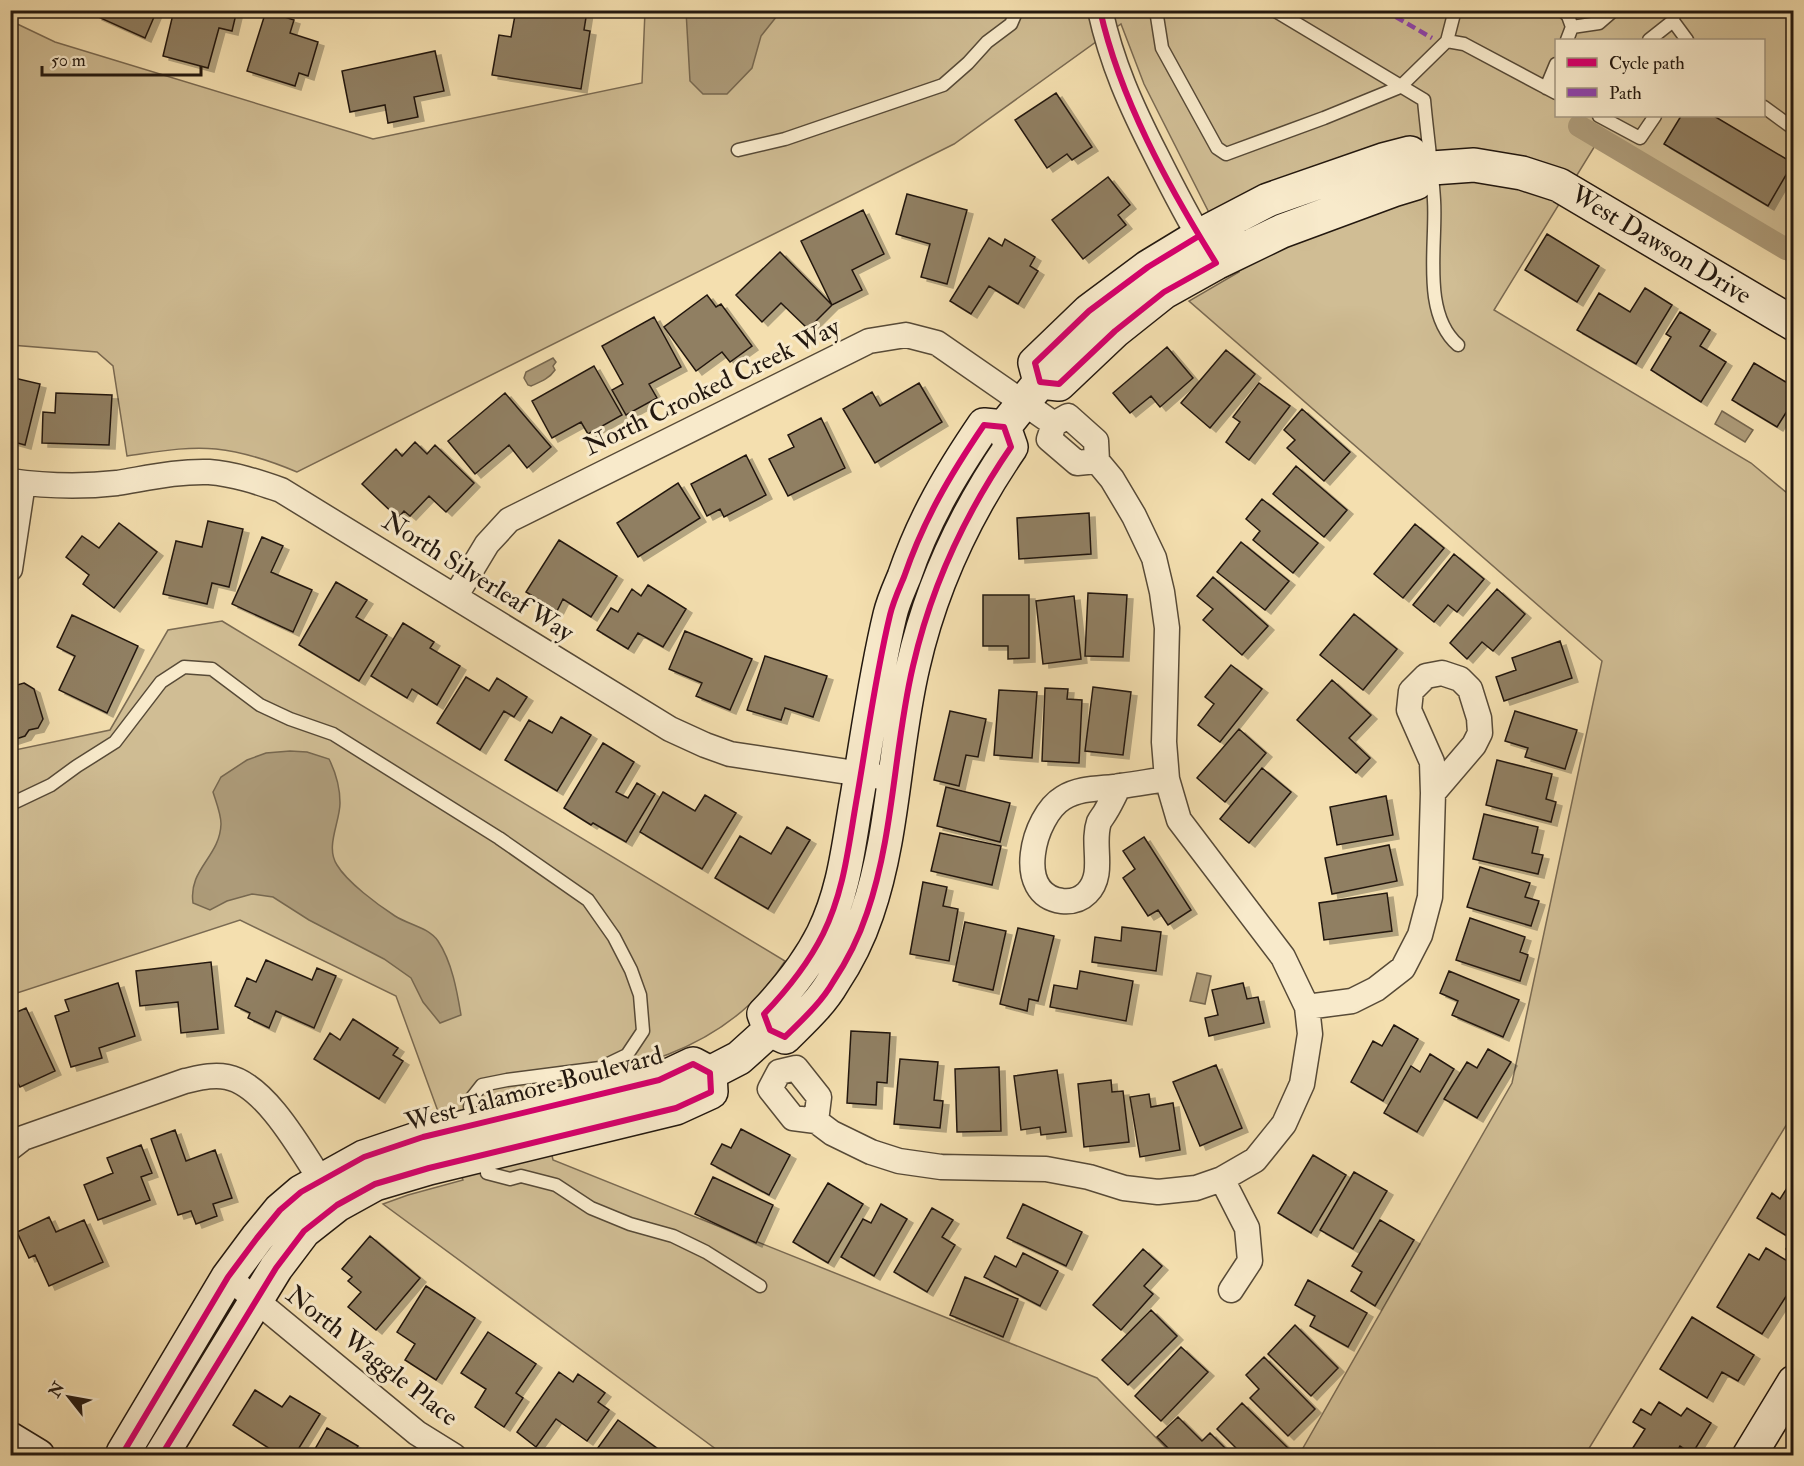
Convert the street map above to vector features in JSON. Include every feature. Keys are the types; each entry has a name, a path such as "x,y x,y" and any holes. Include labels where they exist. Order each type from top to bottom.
{"street":[{"path":"1100,10 1110,51 1125,92 1165,173 1207,249"},
{"name":"West Dawson Drive","path":"1425,168 1474,165 1521,173 1559,185 1794,324"},
{"path":"1119,786 1100,820 1096,836 1098,865 1095,881 1088,893 1076,901 1053,899 1043,893 1036,882 1032,870 1036,837 1042,820 1064,797 1086,789 1167,779 1179,820 1283,957 1307,1007 1310,1034 1302,1084 1284,1124 1255,1160 1222,1179 1196,1188 1158,1192 1124,1188 1089,1177 1046,1169 941,1167 899,1161 871,1152 831,1133 816,1121 793,1118 770,1089 779,1072 763,1037 764,1014 802,969 822,935 833,909 843,879 879,664 891,612 919,536 960,461 984,425 1059,384 1115,331 1164,292 1207,249 1282,231 1416,183 1425,168"},
{"name":"North Crooked Creek Way","path":"454,597 487,544 509,520 869,341 906,334 937,343 1054,424 1049,439 1077,464 1097,461 1112,479 1134,516 1154,558 1167,628 1164,742 1167,779"},
{"name":"West Talamore Boulevard","path":"125,1455 123,1453 228,1277 280,1210 301,1192 328,1192 375,1184 429,1168 675,1108 711,1092 710,1073 739,1058 763,1037 785,1037 811,1010 832,984 867,914 880,866 912,669 924,623 940,576 968,517 1011,447 1022,404"},
{"name":"North Silverleaf Way","path":"10,569 17,482 89,485 174,474 210,472 249,479 281,490 670,729 730,754 894,779"},
{"path":"1307,1007 1352,1001 1376,989 1403,968 1420,935 1430,897 1433,793"},
{"path":"10,1148 23,1138 185,1081 213,1076 227,1077 244,1083 258,1094 276,1114 328,1192"},
{"path":"1222,1179 1247,1227 1250,1261 1231,1290"},
{"name":"West Talamore Boulevard","path":"160,1455 276,1268 304,1231 328,1192"},
{"name":"North Waggle Place","path":"228,1277 417,1433 454,1455"},
{"path":"1749,1455 1794,1382"},
{"path":"10,1439 38,1455"}],"lane":[{"path":"738,150 785,139 943,85 987,42 1011,24 1017,10"},
{"path":"1156,10 1162,48 1217,148 1226,154 1400,87 1447,41 1455,10"},
{"path":"1274,10 1424,100 1425,168 1434,200 1435,298 1439,318 1449,337 1458,345"},
{"path":"1562,10 1568,15 1572,27 1567,39"},
{"path":"1572,27 1599,23 1614,10"},
{"path":"1650,39 1673,16 1686,39"},
{"path":"1447,41 1464,44 1553,88"},
{"path":"1765,108 1794,129"},
{"path":"1601,117 1640,138 1654,117"},
{"path":"11,804 51,785 115,742 161,682 184,667 212,669 260,705 290,719 333,734 499,838 588,900 614,937 630,970 640,995 643,1031 627,1055 600,1068 482,1085 471,1099 471,1107"},
{"path":"487,1173 510,1179 521,1176 555,1185 591,1208 630,1224 673,1236 705,1252 760,1286"}],"shaded area":[{"path":"686,10 781,11 761,36 752,68 727,94 703,94 690,81"},
{"path":"645,11 1793,11 1793,264 1596,144 1494,310 1751,463 1793,498 1793,1114 1585,1455 1299,1455 1512,1083 1602,661 1189,301 1239,272 1144,84 1121,24 954,144 297,472 237,452 216,449 182,449 127,456 113,366 97,352 11,345 11,21 55,42 373,139 642,83"},
{"path":"553,358 556,362 553,366 555,370 553,373 541,382 528,385 524,378 526,372"},
{"path":"1722,411 1753,430 1745,442 1715,424"},
{"path":"222,621 785,961 774,978 743,1010 717,1030 690,1045 631,1067 537,1089 553,1160 1097,1378 1173,1455 724,1455 383,1204 463,1180 396,996 240,920 11,995 10,751 110,730 168,630"},
{"path":"307,752 329,759 334,769 340,797 332,850 337,865 355,886 372,900 400,919 434,936 443,949 450,967 461,1015 440,1023 423,1002 411,978 384,959 309,920 273,897 252,894 227,901 210,910 193,903 195,881 216,845 219,835 221,820 213,792 221,777 247,760 266,753"},
{"path":"1197,973 1211,976 1205,1004 1190,1001"}],"building":[{"path":"99,10 157,10 145,38 96,16"},
{"path":"174,10 237,10 232,31 219,28 208,68 163,56"},
{"path":"516,10 587,11 584,30 590,31 581,89 492,75 499,35 511,37"},
{"path":"266,11 294,20 290,33 318,42 308,76 299,73 295,86 247,71"},
{"path":"435,51 444,91 414,97 418,117 388,123 385,105 350,112 342,71"},
{"path":"1056,93 1092,147 1072,160 1067,154 1047,168 1015,120"},
{"path":"1680,117 1716,117 1793,163 1768,206 1664,144"},
{"path":"1108,177 1130,205 1118,215 1126,225 1083,259 1052,220"},
{"path":"907,194 967,210 947,284 921,277 930,244 896,234"},
{"path":"863,210 884,254 852,270 862,290 832,305 801,241"},
{"path":"1547,234 1599,266 1577,302 1525,270"},
{"path":"989,238 1002,246 1005,239 1035,257 1030,266 1038,271 1018,304 989,286 971,314 950,301"},
{"path":"780,252 832,305 808,329 781,303 762,322 736,295"},
{"path":"1645,288 1672,305 1636,364 1577,330 1599,293 1630,312"},
{"path":"707,295 716,307 721,304 752,346 730,362 722,352 696,371 664,327"},
{"path":"1680,312 1710,330 1700,346 1726,362 1701,402 1651,370 1671,337 1666,334"},
{"path":"654,317 681,367 649,384 657,398 626,415 612,390 623,384 602,346"},
{"path":"1167,347 1193,378 1160,407 1151,396 1130,413 1113,393"},
{"path":"1226,350 1255,374 1210,428 1181,403"},
{"path":"1754,363 1794,387 1794,400 1777,427 1732,400"},
{"path":"594,366 622,415 588,434 581,422 552,438 532,401"},
{"path":"10,377 40,384 25,445 10,441"},
{"path":"919,383 942,422 875,463 843,409 872,392 880,406"},
{"path":"1259,383 1290,406 1249,460 1226,442 1240,422 1233,417"},
{"path":"56,393 112,395 109,445 42,443 43,412 55,413"},
{"path":"505,393 551,447 527,468 509,445 475,474 448,441"},
{"path":"1302,409 1350,452 1324,481 1287,448 1295,440 1284,430"},
{"path":"821,418 845,468 788,496 769,459 794,447 788,435"},
{"path":"415,442 427,454 435,445 474,483 446,512 429,496 410,516 404,511 398,518 362,484 396,449 402,456"},
{"path":"746,455 766,495 724,517 720,509 707,516 691,484"},
{"path":"1296,466 1347,510 1324,537 1273,494"},
{"path":"678,483 700,518 638,557 617,523"},
{"path":"1262,499 1318,543 1293,573 1253,540 1260,531 1246,519"},
{"path":"1089,513 1091,554 1019,559 1017,518"},
{"path":"208,521 243,529 229,587 212,583 207,604 163,594 176,541 202,547"},
{"path":"119,523 157,552 114,608 83,584 89,575 66,557 82,536 99,548"},
{"path":"1415,524 1444,548 1403,598 1374,574"},
{"path":"262,537 283,546 271,572 312,590 293,632 232,604"},
{"path":"559,540 617,576 591,617 563,599 557,611 526,592"},
{"path":"1241,542 1289,581 1265,610 1217,572"},
{"path":"1454,554 1484,579 1457,612 1448,605 1434,622 1413,605"},
{"path":"1213,577 1268,626 1242,655 1203,620 1213,609 1197,596"},
{"path":"336,582 367,600 356,617 387,635 359,681 299,645"},
{"path":"648,585 686,609 663,647 638,633 628,649 597,630 611,608 618,612 632,589 641,596"},
{"path":"1497,589 1525,614 1493,651 1482,642 1467,659 1450,643"},
{"path":"1088,593 1127,595 1123,657 1085,656"},
{"path":"983,595 1029,595 1029,658 1008,659 1008,646 983,646"},
{"path":"1074,596 1081,659 1043,664 1036,601"},
{"path":"1354,614 1397,649 1363,690 1320,655"},
{"path":"72,615 138,646 107,713 59,690 75,656 57,647"},
{"path":"403,623 434,642 430,648 460,666 437,705 412,689 407,698 371,676"},
{"path":"685,631 752,659 730,710 696,696 702,683 669,669"},
{"path":"1560,641 1572,678 1504,701 1496,677 1516,670 1512,658"},
{"path":"765,656 827,676 813,717 785,708 781,720 747,710"},
{"path":"1231,665 1262,689 1220,742 1198,725 1214,704 1205,697"},
{"path":"466,677 489,691 497,678 527,697 514,717 504,711 480,750 437,723"},
{"path":"1332,680 1371,715 1349,738 1370,758 1356,773 1297,720"},
{"path":"24,683 34,689 43,719 38,728 29,730 25,736 10,741 10,687"},
{"path":"1093,687 1131,692 1123,755 1085,751"},
{"path":"1045,688 1068,689 1067,699 1082,700 1079,763 1042,761"},
{"path":"999,690 1037,692 1032,758 994,755"},
{"path":"950,711 986,719 978,757 966,755 959,786 934,780"},
{"path":"1515,711 1577,730 1565,769 1525,757 1528,748 1505,741"},
{"path":"561,717 591,735 557,791 505,760 529,720 552,733"},
{"path":"1239,729 1266,753 1225,802 1197,778"},
{"path":"603,743 634,762 616,792 628,798 637,783 655,794 626,842 593,823 591,825 564,808"},
{"path":"1497,760 1552,774 1546,799 1556,802 1551,822 1486,805"},
{"path":"1262,768 1291,792 1249,843 1220,819"},
{"path":"946,787 1010,803 1000,842 937,826"},
{"path":"663,792 695,811 705,795 736,813 702,869 640,832"},
{"path":"1386,796 1393,835 1337,845 1330,807"},
{"path":"1484,814 1538,827 1532,853 1543,855 1538,874 1473,859"},
{"path":"787,827 810,840 768,909 715,878 740,836 771,854"},
{"path":"940,833 1001,846 992,885 931,871"},
{"path":"1144,837 1191,910 1168,925 1158,910 1148,916 1123,878 1135,869 1123,851"},
{"path":"1389,845 1397,881 1332,894 1325,858"},
{"path":"1480,867 1530,883 1525,897 1539,901 1531,926 1467,907"},
{"path":"923,882 947,887 943,906 958,909 949,961 910,954"},
{"path":"1387,893 1392,931 1324,940 1319,903"},
{"path":"1470,918 1525,937 1520,952 1528,955 1520,981 1456,960"},
{"path":"965,922 1006,931 993,990 953,981"},
{"path":"1122,927 1161,932 1156,971 1092,962 1095,937 1121,941"},
{"path":"1018,928 1054,936 1038,1001 1029,999 1027,1011 1000,1004"},
{"path":"266,960 312,980 317,968 336,976 314,1028 276,1011 269,1028 248,1018 250,1013 235,1006 247,978 256,982"},
{"path":"211,962 218,1029 181,1033 178,1002 140,1006 136,971"},
{"path":"1080,971 1133,981 1126,1021 1050,1007 1054,985 1077,989"},
{"path":"1449,971 1519,1000 1503,1037 1452,1015 1458,1001 1440,993"},
{"path":"118,983 135,1036 99,1048 102,1058 71,1067 55,1016 69,1011 65,1000"},
{"path":"1243,983 1247,999 1258,997 1264,1023 1209,1036 1205,1018 1218,1015 1212,990"},
{"path":"26,1008 55,1071 20,1087 15,1078 10,1080 10,1015"},
{"path":"353,1019 398,1048 393,1055 403,1061 379,1099 314,1059 330,1033 340,1040"},
{"path":"1394,1025 1418,1039 1383,1101 1351,1082 1373,1041 1382,1046"},
{"path":"851,1031 890,1033 887,1083 877,1082 876,1105 847,1103"},
{"path":"1488,1049 1511,1062 1477,1118 1444,1099 1467,1062 1477,1068"},
{"path":"1430,1054 1454,1069 1417,1132 1384,1113 1411,1066 1420,1072"},
{"path":"900,1059 938,1062 934,1100 943,1101 940,1128 894,1124"},
{"path":"1216,1065 1242,1128 1200,1146 1173,1082"},
{"path":"999,1067 1001,1131 957,1132 955,1069"},
{"path":"1057,1070 1066,1132 1041,1135 1040,1127 1021,1130 1014,1076"},
{"path":"1111,1080 1112,1092 1123,1091 1129,1142 1084,1147 1078,1084"},
{"path":"1149,1094 1151,1107 1173,1103 1180,1150 1140,1157 1130,1097"},
{"path":"741,1129 790,1155 769,1195 711,1164 722,1144 731,1148"},
{"path":"175,1130 186,1161 215,1150 232,1198 213,1204 217,1216 196,1224 191,1211 178,1215 151,1139"},
{"path":"141,1145 152,1173 141,1177 150,1200 98,1220 84,1185 113,1173 107,1158"},
{"path":"1313,1155 1346,1175 1311,1233 1278,1213"},
{"path":"1354,1172 1387,1191 1353,1249 1320,1230"},
{"path":"713,1177 773,1205 756,1243 695,1214"},
{"path":"1794,1177 1794,1253 1786,1249 1792,1239 1757,1218 1772,1193 1780,1199"},
{"path":"828,1183 863,1204 828,1263 793,1242"},
{"path":"881,1204 907,1219 874,1276 841,1257 863,1219 871,1223"},
{"path":"1023,1204 1082,1232 1066,1266 1007,1238"},
{"path":"932,1208 953,1220 942,1237 955,1245 927,1292 894,1272"},
{"path":"49,1217 56,1232 84,1220 103,1262 49,1286 35,1255 29,1258 17,1232"},
{"path":"1380,1220 1414,1240 1375,1306 1351,1291 1362,1272 1352,1266"},
{"path":"370,1236 420,1278 376,1330 348,1307 361,1292 348,1281 352,1277 342,1269"},
{"path":"1766,1248 1794,1265 1794,1284 1762,1334 1717,1307 1749,1254 1759,1260"},
{"path":"1143,1249 1162,1266 1144,1286 1153,1294 1121,1330 1093,1305"},
{"path":"1023,1253 1058,1271 1040,1306 984,1277 995,1256 1016,1267"},
{"path":"965,1277 1018,1299 1003,1337 950,1315"},
{"path":"1308,1280 1367,1313 1348,1347 1310,1326 1315,1316 1295,1305"},
{"path":"426,1286 475,1318 436,1380 405,1360 415,1344 397,1332"},
{"path":"1151,1310 1177,1336 1128,1385 1102,1360"},
{"path":"1692,1317 1754,1355 1738,1381 1722,1372 1707,1398 1660,1369"},
{"path":"1295,1325 1338,1368 1311,1396 1268,1354"},
{"path":"488,1332 536,1364 516,1393 523,1398 504,1427 475,1407 486,1389 461,1373"},
{"path":"1181,1347 1208,1372 1161,1421 1135,1396"},
{"path":"1264,1357 1315,1409 1288,1436 1250,1398 1259,1389 1246,1375"},
{"path":"559,1372 573,1382 578,1374 605,1393 598,1402 609,1410 587,1441 556,1419 536,1447 517,1432"},
{"path":"255,1390 282,1407 290,1396 320,1414 294,1456 281,1456 233,1425"},
{"path":"1659,1402 1681,1416 1687,1408 1711,1423 1692,1454 1680,1446 1674,1456 1631,1456 1629,1454 1645,1429 1633,1422 1641,1409 1651,1415"},
{"path":"1242,1403 1291,1451 1286,1456 1244,1456 1217,1429"},
{"path":"1178,1417 1202,1441 1210,1433 1233,1456 1176,1456 1157,1437"},
{"path":"618,1420 665,1454 664,1456 592,1456"},
{"path":"327,1428 358,1446 352,1456 311,1456"}],"waterway":[{"path":"1579,126 1786,249 1794,243"}],"marked path":[{"path":"1384,10 1432,38"}],"cycle path":[{"path":"1100,10 1109,43 1133,109 1163,173 1216,263 1164,292 1115,331 1059,384 1040,382 1035,363 1089,311 1148,267 1199,236"},
{"path":"984,425 1004,427 1011,447 979,498 952,552 920,637 907,696 883,853 867,913 852,949 828,990 785,1037 770,1030 764,1014 811,956 836,902 848,853 876,685 893,605 929,517 949,480 984,425"},
{"path":"125,1456 123,1453 228,1277 280,1210 301,1192 364,1157 423,1137 659,1080 693,1064 710,1073 711,1092 676,1108 429,1168 375,1184 337,1205 304,1231 276,1268 161,1456"}]}
